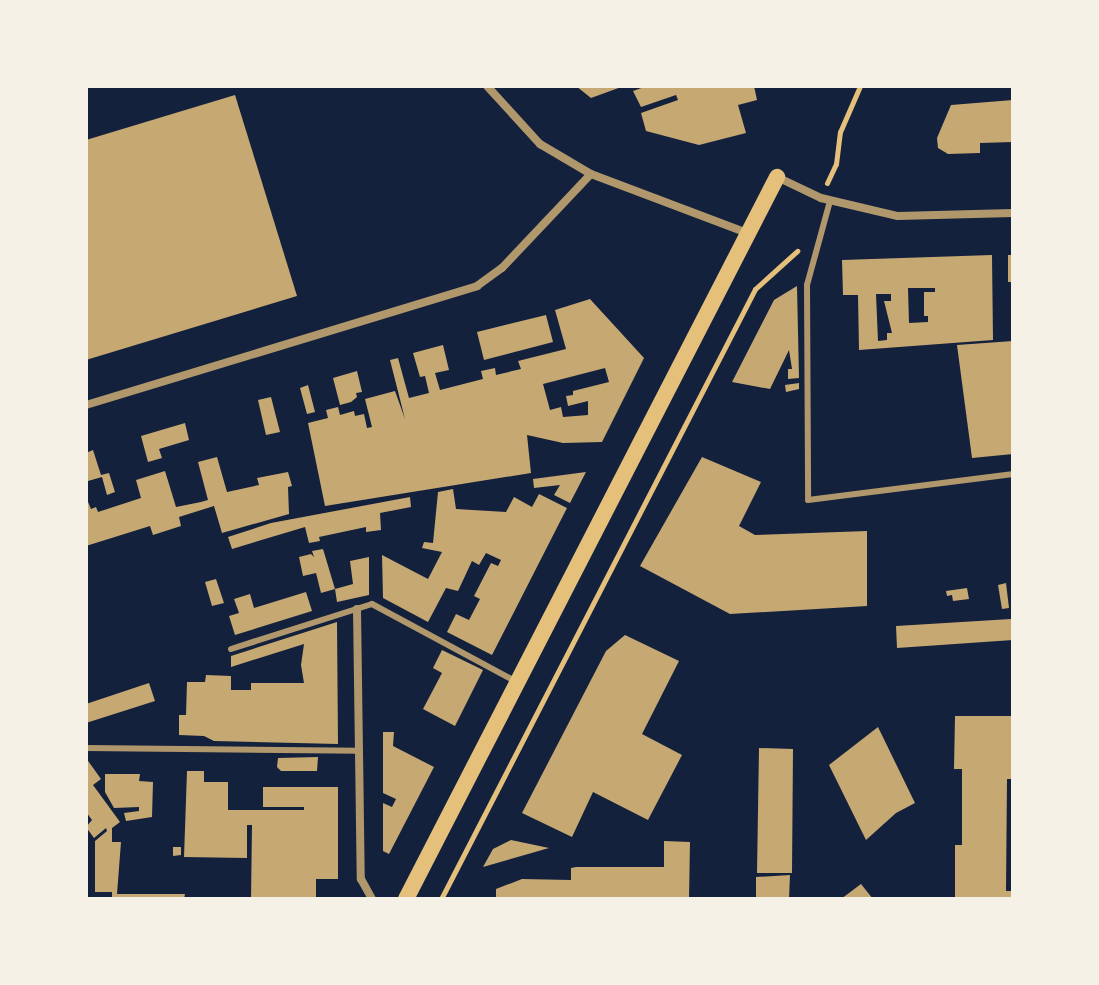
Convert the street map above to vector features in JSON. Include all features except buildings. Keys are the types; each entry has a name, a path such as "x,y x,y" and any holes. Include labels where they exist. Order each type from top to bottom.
{"main road":[{"path":"406,899 777,177"}],"street":[{"path":"487,86 540,144 591,174 747,233"},
{"path":"86,405 477,286 502,268 591,174"},
{"path":"777,177 830,201 898,216 1013,213"},
{"path":"357,609 361,879 372,899"}],"lane":[{"path":"830,201 807,285 808,500 1013,474"},
{"path":"231,649 372,604 518,683"},
{"path":"86,748 359,751"}],"path":[{"path":"836,164 840,132 860,86"},
{"path":"441,899 755,289 796,252"}]}
